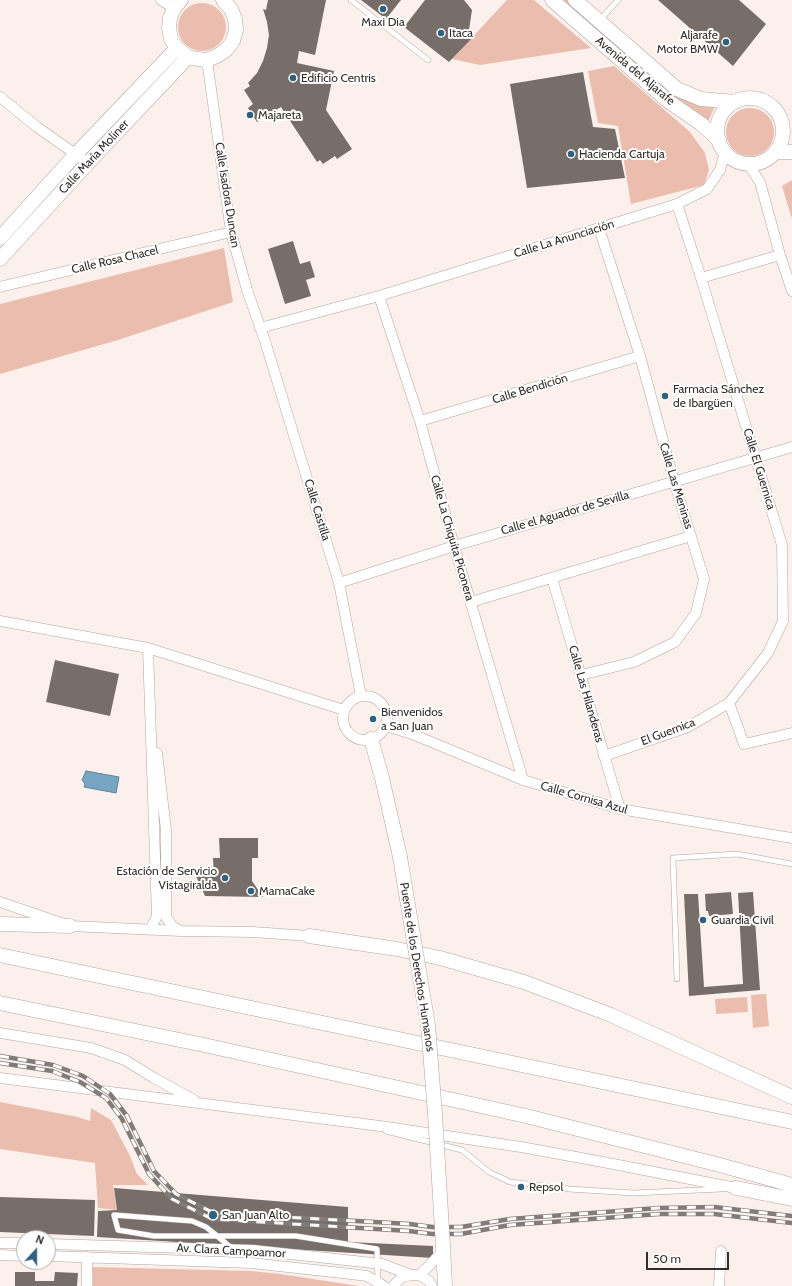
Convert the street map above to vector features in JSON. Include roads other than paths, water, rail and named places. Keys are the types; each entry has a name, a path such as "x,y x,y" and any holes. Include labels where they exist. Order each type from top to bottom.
{"main road":[{"name":"Avenida del Aljarafe","path":"552,0 668,101 700,123 722,146"},
{"name":"Avenida del Aljarafe","path":"575,0 677,89 701,99 735,102"},
{"path":"178,4 170,18 169,28 171,39 177,48 188,57 197,60 207,60 226,50 233,41 236,30 235,19 230,3"},
{"name":"Calle María Moliner","path":"0,238 76,154 177,48"},
{"name":"Calle María Moliner","path":"0,258 188,57"},
{"path":"776,109 782,119 784,130 782,142 777,152 769,159 759,163 748,164 731,158 722,146 717,129 720,118 726,109 735,102 745,98 756,98 767,102 792,118"},
{"path":"777,152 792,152"},
{"name":"Puente de los Derechos Humanos","path":"371,739 382,778 400,857 428,1025 443,1249"},
{"path":"0,924 70,926"},
{"path":"309,936 404,950 440,958 524,982 611,1015 792,1097"},
{"path":"0,955 792,1122"},
{"path":"0,1003 204,1045 526,1116 720,1165 792,1185"},
{"path":"736,1188 792,1199"},
{"path":"443,1249 445,1286"}],"street":[{"path":"161,0 178,4"},
{"name":"Calle Isadora Duncan","path":"207,60 231,232 247,290 260,328"},
{"path":"0,97 37,127 88,163"},
{"name":"Calle La Anunciación","path":"260,328 379,296 677,204 707,189 720,170 722,146"},
{"path":"748,164 760,182 780,255 792,291"},
{"name":"Calle El Guernica","path":"677,204 782,545 783,621 768,653 729,703"},
{"name":"Calle Las Meninas","path":"580,675 634,662 675,642 696,612 704,579 674,482 640,356 599,228"},
{"name":"Calle Rosa Chacel","path":"0,287 231,232"},
{"path":"701,278 780,255"},
{"name":"Calle La Chiquita Piconera","path":"379,296 420,421 454,546 523,780"},
{"name":"Calle Castilla","path":"260,328 339,583 361,696"},
{"name":"Calle Bendición","path":"420,421 640,356"},
{"name":"Calle el Aguador de Sevilla","path":"339,583 454,546 792,447"},
{"path":"471,602 691,536"},
{"name":"Calle Las Hilanderas","path":"552,578 620,809"},
{"path":"0,621 148,648 344,710"},
{"path":"148,648 157,916 150,930"},
{"path":"361,696 373,697 378,700 386,712 386,726 382,732 371,739 357,739 346,730 343,724 342,717 344,710 350,701 361,696"},
{"path":"729,703 744,744 792,733"},
{"name":"El Guernica","path":"604,756 688,727 729,703"},
{"name":"Calle Cornisa Azul","path":"386,726 412,734 523,780 620,809 792,838"},
{"path":"151,730 159,759 166,830 166,917 172,926 181,931"},
{"path":"0,902 70,926 150,930 253,932 309,936"},
{"path":"0,1033 91,1048 126,1060 154,1078 199,1102"},
{"path":"0,1078 350,1122 528,1149 736,1188"},
{"path":"0,1243 16,1243"},
{"name":"Av. Clara Campoamor","path":"56,1244 241,1250 382,1264 416,1275"},
{"path":"393,1286 402,1277 416,1275 432,1264 443,1249"},
{"path":"435,1286 443,1249"},
{"path":"719,1286 721,1251"},
{"path":"0,1255 16,1256"},
{"name":"Av. Clara Campoamor","path":"56,1256 252,1263 351,1274 384,1286"},
{"path":"87,1257 87,1286"},
{"path":"416,1275 429,1281 432,1286"}],"lane":[{"path":"351,0 428,60"},
{"path":"600,21 618,0"},
{"path":"677,979 673,858 737,854 792,864"},
{"path":"350,1122 462,1150 489,1172 510,1182 570,1189 633,1193 736,1188"},
{"path":"241,1250 229,1246 206,1227 192,1221 114,1214 118,1230 154,1236 296,1236 377,1249 378,1286"}],"water":[{"path":"86,771 119,777 116,793 84,787 85,784 82,780"}],"railway":[{"path":"0,1056 53,1065 83,1076 110,1094 127,1116 154,1171 176,1194 214,1213 410,1224 432,1227 461,1227 510,1219 659,1208 714,1207 792,1216"},
{"path":"0,1063 52,1071 80,1082 106,1098 122,1119 149,1174 172,1199 212,1219 409,1231 432,1234 461,1234 510,1225 659,1214 714,1214 792,1223"}],"place":[{"name":"Maxi Dia","path":"383,9"},
{"name":"Itaca","path":"441,33"},
{"name":"Aljarafe Motor BMW","path":"726,42"},
{"name":"Edificio Centris","path":"293,78"},
{"name":"Majareta","path":"250,115"},
{"name":"Hacienda Cartuja","path":"571,154"},
{"name":"Farmacia Sánchez de Ibargüen","path":"665,396"},
{"name":"Bienvenidos a San Juan","path":"373,719"},
{"name":"Estación de Servicio Vistagiralda","path":"225,878"},
{"name":"MamaCake","path":"251,891"},
{"name":"Guardia Civil","path":"703,920"},
{"name":"Repsol","path":"521,1187"},
{"name":"San Juan Alto","path":"213,1215"}]}
